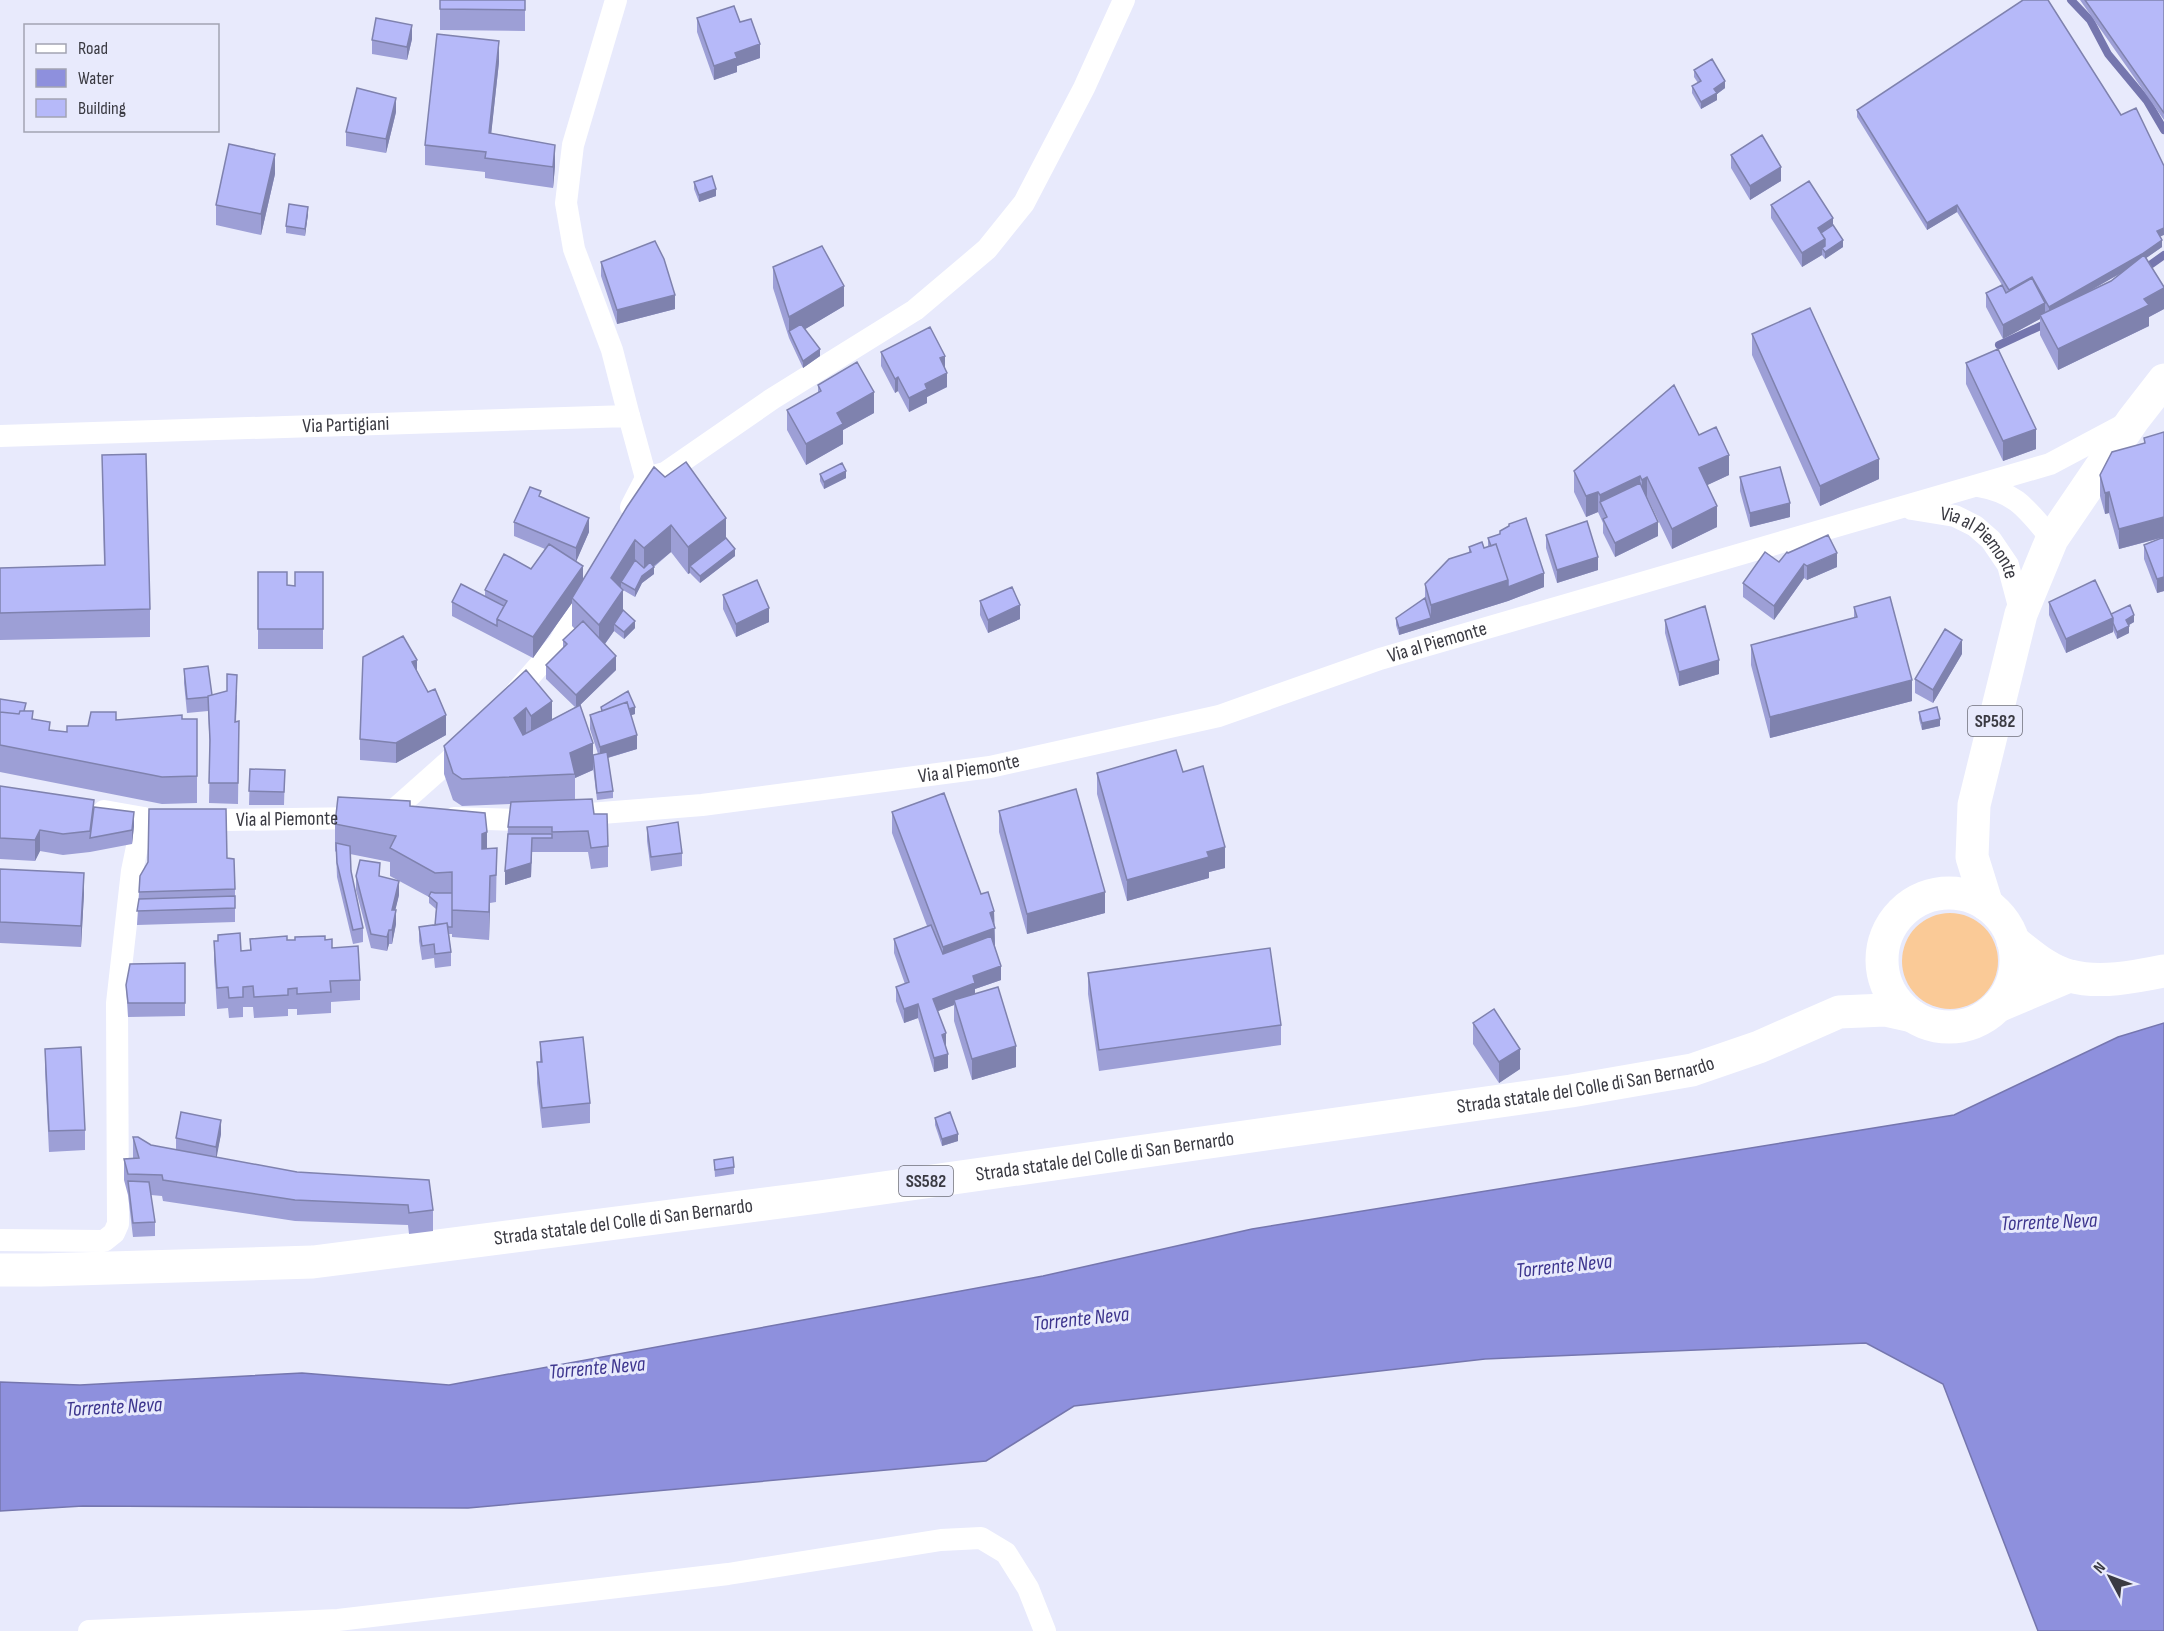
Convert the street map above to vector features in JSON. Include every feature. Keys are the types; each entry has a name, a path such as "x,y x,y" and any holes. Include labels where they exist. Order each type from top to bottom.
{"main road":[{"name":"Via al Piemonte","path":"1988,905 1972,857 1974,805 2021,614 2052,539 2133,420 2164,380"},
{"name":"Via al Piemonte","path":"1928,897 1947,877 1972,829"},
{"path":"1998,1006 2013,979 2016,956 2013,941 2005,923 1988,905 1958,894 1928,897 1915,903 1898,918 1887,937 1882,958 1888,989 1898,1004 1912,1016 1934,1026 1957,1027 1979,1020 1998,1006 2069,976"},
{"path":"2013,941 2042,963 2069,976 2096,979 2140,976 2164,971"},
{"name":"Strada statale del Colle di San Bernardo","path":"1839,1012 1867,984 1882,958"},
{"name":"Strada statale del Colle di San Bernardo","path":"0,1270 314,1262 819,1197 1637,1080 1692,1070 1726,1059 1839,1012 1885,1010 1912,1016"}],"street":[{"path":"616,0 573,145 566,203 574,249 612,350 646,478 622,527"},
{"path":"646,478 665,473 772,399 915,310 987,249 1024,203 1084,88 1124,0"},
{"name":"Via Partigiani","path":"0,435 629,416"},
{"name":"Via al Piemonte","path":"88,808 161,821 386,817 514,820 702,805 990,767 1220,716 1380,659 2050,464 2133,420"},
{"path":"1977,486 2000,490 2024,506 2052,539"},
{"name":"Via al Piemonte","path":"1905,508 1955,516 1975,526 1991,540 2008,565 2021,614"},
{"path":"500,711 559,643 596,575"},
{"path":"386,817 485,728"},
{"path":"0,1240 104,1241 114,1233 118,1224 117,1003 132,871 143,818"},
{"path":"89,1631 338,1620 728,1574 941,1540 981,1538 1006,1553 1028,1588 1045,1631"}],"shaded area":[{"path":"1950,913 1968,917 1984,927 1994,943 1998,961 1994,979 1984,995 1968,1005 1950,1009 1932,1005 1916,995 1906,979 1902,961 1906,943 1916,927 1932,917"}],"water":[{"name":"Torrente Neva","path":"2164,1023 2164,1631 2038,1631 1943,1384 1866,1343 1485,1359 1074,1406 986,1461 468,1508 83,1506 0,1511 0,1382 80,1385 302,1373 449,1385 1043,1276 1252,1229 1954,1115 2118,1037"}],"building":[{"path":"440,0 525,0 525,10 440,9"},
{"path":"2023,0 2048,0 2121,115 2136,108 2164,166 2164,228 2157,231 2162,240 2142,254 2049,307 2032,277 2009,290 1957,205 1927,223 1857,110"},
{"path":"2085,0 2164,0 2164,113"},
{"path":"734,6 740,22 751,19 760,44 735,53 737,58 714,66 697,18"},
{"path":"376,18 412,25 407,47 372,40"},
{"path":"437,34 499,41 489,133 555,145 553,167 485,158 486,152 425,145"},
{"path":"1712,59 1725,81 1714,89 1717,93 1701,102 1692,86 1701,81 1694,70"},
{"path":"357,88 396,98 386,139 346,132"},
{"path":"1762,135 1781,167 1750,186 1731,155"},
{"path":"229,144 275,154 261,214 216,205"},
{"path":"712,176 716,189 699,195 694,182"},
{"path":"1809,181 1833,218 1818,228 1825,239 1802,253 1771,205"},
{"path":"289,204 308,207 305,229 286,226"},
{"path":"1833,225 1843,240 1825,252 1822,248 1825,246 1825,239 1821,233"},
{"path":"655,241 664,259 675,295 617,310 601,262"},
{"path":"822,246 844,286 789,317 773,267"},
{"path":"2144,255 2164,287 2144,299 2149,305 2058,349 2040,315 2111,281"},
{"path":"2032,278 2045,303 2003,325 1986,293 2002,285 2006,293"},
{"path":"1810,308 1879,459 1820,486 1752,334"},
{"path":"801,324 820,349 803,361 789,331"},
{"path":"930,327 945,356 940,358 947,373 925,384 927,389 909,398 898,377 895,379 881,352"},
{"path":"1998,349 2036,429 2003,441 1966,363"},
{"path":"857,362 874,392 837,413 843,424 806,444 787,410 821,391 818,385"},
{"path":"1674,385 1699,435 1716,427 1729,455 1699,468 1717,506 1672,529 1647,477 1642,480 1640,476 1600,495 1598,492 1586,496 1574,471"},
{"path":"2164,432 2164,517 2119,529 2109,492 2105,493 2100,475 2112,452 2145,443 2144,438"},
{"path":"146,454 150,609 0,613 0,568 105,565 102,455"},
{"path":"686,462 726,518 688,547 671,525 644,548 635,540 611,578 623,590 599,625 572,598 654,467 665,477"},
{"path":"842,463 846,471 824,482 820,474"},
{"path":"1780,467 1790,503 1750,513 1740,477"},
{"path":"1640,483 1658,522 1615,543 1603,519 1607,517 1600,502"},
{"path":"530,487 541,491 539,496 589,518 576,548 514,522"},
{"path":"1526,518 1544,573 1508,587 1508,580 1496,544 1491,546 1488,538 1500,534 1500,531 1509,524"},
{"path":"1587,521 1598,557 1557,570 1546,535"},
{"path":"1828,535 1837,553 1807,566 1804,564 1774,606 1743,583 1765,552 1779,562 1787,552"},
{"path":"2164,537 2164,577 2157,579 2144,545"},
{"path":"726,538 735,549 700,576 690,566"},
{"path":"1482,542 1484,548 1496,544 1508,580 1431,605 1425,584 1449,559 1471,552 1469,547"},
{"path":"549,544 583,566 533,637 497,619 507,601 485,590 504,554 531,569"},
{"path":"635,560 644,568 650,562 654,567 642,576 635,590 621,582"},
{"path":"258,572 287,572 287,585 295,586 295,572 323,572 323,629 258,629"},
{"path":"757,580 769,608 736,624 723,595"},
{"path":"2095,580 2113,618 2066,639 2049,602"},
{"path":"461,584 504,606 497,619 497,626 452,602"},
{"path":"1012,587 1020,605 988,620 980,601"},
{"path":"1890,597 1912,680 1770,717 1751,645 1857,617 1854,607"},
{"path":"1425,598 1431,618 1399,628 1396,618"},
{"path":"2130,605 2134,615 2126,620 2129,626 2117,632 2111,614"},
{"path":"1705,606 1719,660 1679,672 1665,620"},
{"path":"623,610 635,621 624,632 614,624"},
{"path":"583,621 616,656 576,695 546,665 567,644 563,640"},
{"path":"1945,629 1962,640 1933,690 1915,679"},
{"path":"403,636 417,660 412,662 428,692 435,689 446,715 396,743 360,739 363,657"},
{"path":"208,666 212,695 187,699 184,669"},
{"path":"526,670 552,701 531,716 526,708 514,718 523,735 580,705 593,743 570,753 575,774 462,779 453,773 444,746"},
{"path":"227,674 237,675 235,722 239,721 238,783 209,783 208,696 227,691"},
{"path":"628,691 635,707 629,709 627,702 602,711 601,707"},
{"path":"0,699 26,703 24,711 20,711 19,714 0,712"},
{"path":"627,702 637,735 600,747 590,715"},
{"path":"1937,707 1940,719 1922,723 1919,712"},
{"path":"20,711 33,711 32,719 50,722 49,730 67,732 67,726 88,726 91,712 116,712 116,720 182,715 182,719 197,719 197,776 162,777 0,745 0,712 19,714"},
{"path":"1176,750 1183,772 1203,766 1225,847 1207,852 1209,857 1127,880 1097,773"},
{"path":"607,752 613,791 597,793 593,755"},
{"path":"250,769 285,770 284,792 249,791"},
{"path":"0,786 94,800 90,831 63,834 40,830 35,840 0,838"},
{"path":"1076,789 1105,892 1027,914 999,811"},
{"path":"944,793 981,894 988,892 994,911 990,913 995,928 943,947 892,812"},
{"path":"338,797 410,801 410,806 485,813 487,832 482,834 482,849 497,848 496,875 490,876 489,912 452,910 452,872 435,873 390,848 396,836 335,824"},
{"path":"592,799 594,814 607,814 608,846 591,848 588,831 552,832 552,827 508,827 511,802"},
{"path":"94,807 134,812 132,830 90,838"},
{"path":"149,809 226,809 227,858 234,859 235,889 139,892 140,876 148,862"},
{"path":"678,822 682,853 651,857 647,827"},
{"path":"508,834 552,834 552,838 532,838 531,863 505,871"},
{"path":"336,843 350,846 351,871 363,928 353,930 337,863"},
{"path":"360,860 380,863 379,876 399,881 392,910 396,910 392,930 389,930 387,937 371,934 356,876"},
{"path":"0,869 84,873 81,926 0,922"},
{"path":"431,892 452,893 452,927 448,927 447,923 435,925 437,903 429,896"},
{"path":"235,896 235,908 137,911 139,899"},
{"path":"447,923 451,952 435,954 434,944 422,946 419,927"},
{"path":"931,925 943,954 991,936 1001,966 973,976 975,983 933,999 946,1033 942,1035 948,1054 934,1058 918,1004 904,1009 896,987 909,982 894,939"},
{"path":"240,933 241,951 251,950 250,939 287,936 287,940 295,940 295,937 325,936 325,940 332,939 332,948 358,946 360,980 330,981 331,992 297,994 297,988 288,989 288,995 254,997 253,986 243,987 243,997 229,998 228,987 217,988 214,941 218,941 218,935"},
{"path":"1270,948 1281,1025 1099,1050 1088,973"},
{"path":"185,963 185,1003 128,1003 126,985 130,964"},
{"path":"998,987 1016,1046 972,1059 954,1000"},
{"path":"1494,1009 1520,1049 1499,1062 1473,1023"},
{"path":"583,1037 590,1103 542,1108 537,1062 542,1062 540,1042"},
{"path":"81,1047 85,1130 49,1131 45,1049"},
{"path":"181,1112 221,1120 216,1147 176,1138"},
{"path":"950,1112 958,1134 942,1139 935,1118"},
{"path":"133,1137 138,1137 151,1145 297,1172 429,1180 433,1210 409,1213 408,1205 295,1200 163,1180 162,1175 128,1174 124,1159 139,1158"},
{"path":"733,1157 734,1167 715,1170 714,1160"},
{"path":"128,1181 149,1182 155,1222 133,1223"}],"waterway":[{"path":"2071,0 2090,20 2108,54 2147,101 2164,130"},
{"path":"2143,270 2164,255"},
{"path":"1999,345 2047,323"}]}
